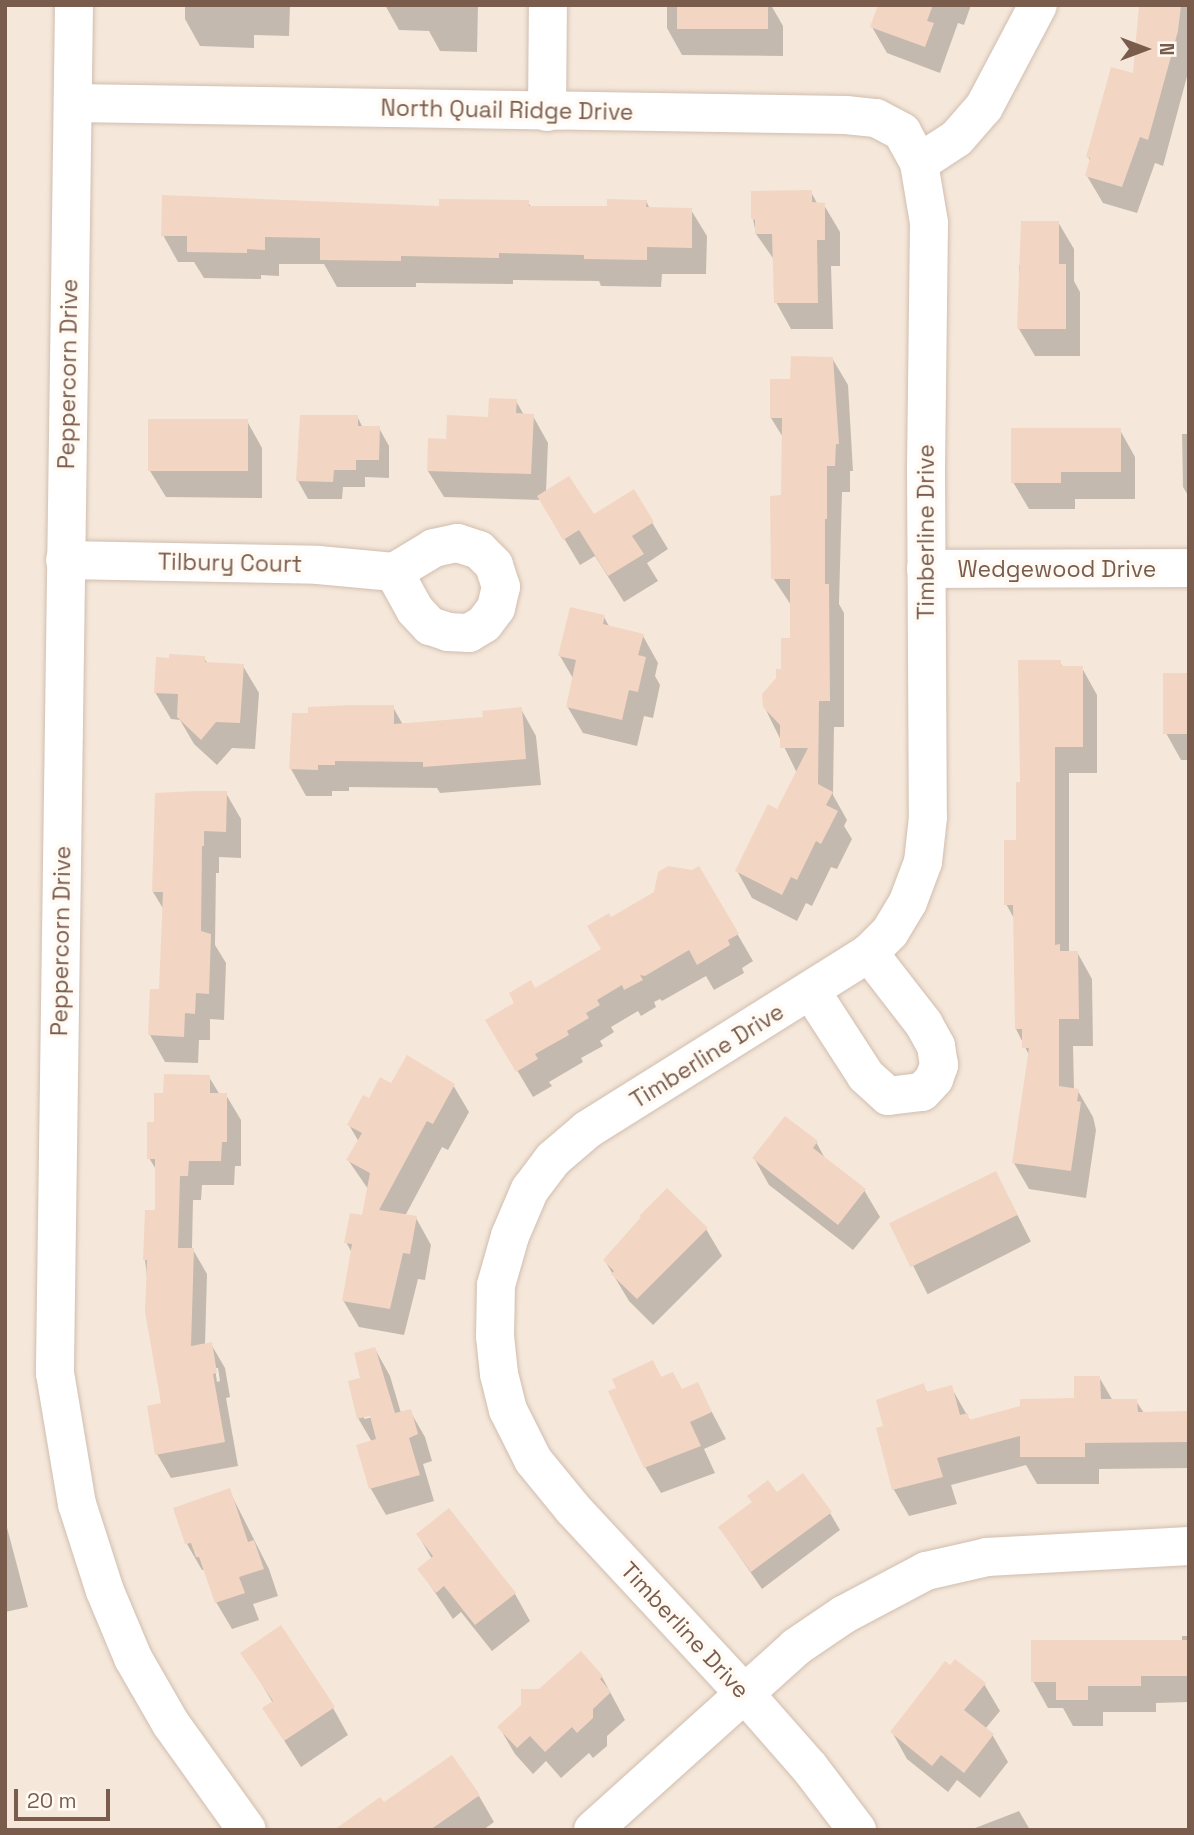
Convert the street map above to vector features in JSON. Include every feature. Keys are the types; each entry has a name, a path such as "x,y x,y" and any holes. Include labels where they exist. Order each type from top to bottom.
{"street":[{"name":"Peppercorn Drive","path":"74,5 55,1373 77,1504 105,1591 133,1658 172,1724 247,1830"},
{"path":"547,111 548,5"},
{"path":"919,163 957,138 984,107 1038,5"},
{"name":"North Quail Ridge Drive","path":"73,103 846,115 876,118 902,132 919,163"},
{"name":"Timberline Drive","path":"857,1830 810,1768 745,1693 573,1509 533,1460 508,1410 499,1374 495,1336 496,1285 510,1236 530,1189 553,1160 587,1130 869,953 890,932 908,902 923,862 928,817 926,569 929,223 919,163"},
{"name":"Tilbury Court","path":"65,560 318,565 394,572"},
{"name":"Wedgewood Drive","path":"926,569 1189,568"},
{"path":"811,991 866,1076 880,1090 888,1096 922,1092 934,1079 939,1065 936,1046 924,1024 869,953"},
{"path":"593,1830 796,1647 844,1615 926,1571 987,1557 1189,1546"}],"shaded area":[{"path":"5,5 1189,5 1189,1830 5,1830"}],"building":[{"path":"677,5 768,5 768,29 677,29"},
{"path":"878,5 933,5 927,21 934,23 925,47 870,27"},
{"path":"1139,5 1181,5 1178,31 1148,140 1140,137 1122,187 1085,176 1090,158 1086,157 1111,67 1133,73"},
{"path":"812,190 812,202 825,203 825,240 817,240 818,303 774,303 772,234 755,234 755,220 751,219 751,191"},
{"path":"162,195 439,206 439,199 529,200 529,206 607,206 607,199 647,200 646,207 692,208 692,248 647,247 647,260 499,253 499,258 401,256 401,261 320,260 320,238 265,237 265,250 247,249 247,253 187,252 187,236 161,236"},
{"path":"1021,221 1059,221 1059,264 1066,264 1066,329 1017,329"},
{"path":"791,356 833,357 839,444 836,444 835,466 827,466 825,519 825,584 829,584 830,701 819,701 818,784 833,792 826,805 838,811 821,844 816,841 797,880 791,877 782,895 735,871 768,804 777,809 808,748 780,748 780,725 763,707 762,694 776,678 776,669 781,669 781,638 790,638 790,579 771,579 770,496 781,495 782,418 770,418 770,379 790,379"},
{"path":"489,398 517,399 516,413 534,414 531,474 427,471 428,438 446,439 447,415 488,417"},
{"path":"300,415 358,415 358,426 380,426 379,460 356,460 356,470 334,470 333,482 296,481"},
{"path":"148,419 248,419 248,471 148,471"},
{"path":"1011,428 1121,428 1121,472 1061,472 1061,483 1011,483"},
{"path":"569,476 594,514 634,489 654,522 632,536 644,554 608,576 579,530 563,540 537,496"},
{"path":"570,607 605,615 603,624 644,634 638,655 646,657 638,692 629,690 622,720 566,707 576,660 558,656"},
{"path":"169,654 205,656 205,662 244,664 240,723 216,722 201,740 177,717 178,694 154,693 156,657 169,658"},
{"path":"1018,660 1061,660 1061,666 1083,666 1083,747 1055,747 1055,945 1060,944 1060,951 1078,951 1079,1019 1059,1019 1059,1086 1079,1089 1077,1101 1081,1102 1071,1171 1012,1163 1029,1048 1022,1048 1022,1029 1015,1029 1013,905 1004,905 1004,840 1016,840 1016,782 1020,782"},
{"path":"1163,673 1189,673 1189,734 1163,734"},
{"path":"394,705 394,724 483,717 482,711 522,707 526,759 423,767 423,762 335,761 335,765 318,765 318,770 289,769 292,713 308,713 308,707"},
{"path":"227,791 226,832 204,831 202,846 201,931 211,934 209,994 196,993 195,1014 185,1013 184,1037 148,1035 150,989 159,989 163,892 152,892 155,793"},
{"path":"668,866 692,870 699,866 739,934 728,940 730,945 697,965 689,950 645,976 640,975 643,980 624,990 622,985 597,1000 600,1005 586,1013 589,1018 567,1031 569,1035 535,1054 538,1059 516,1072 485,1020 514,1003 509,993 531,980 535,988 601,949 587,926 609,913 611,917 654,892 658,872"},
{"path":"407,1055 455,1084 433,1124 427,1121 379,1210 417,1216 410,1254 403,1253 390,1309 342,1301 352,1244 344,1243 350,1213 362,1215 370,1173 346,1160 362,1133 347,1125 363,1095 369,1098 380,1077 391,1083"},
{"path":"164,1074 210,1075 210,1093 227,1093 227,1142 222,1142 221,1161 189,1161 188,1176 180,1176 178,1248 194,1248 191,1346 212,1342 217,1373 213,1374 225,1442 155,1455 147,1406 161,1403 145,1312 147,1260 143,1260 145,1210 155,1210 155,1159 147,1159 147,1122 154,1122 154,1093 163,1093"},
{"path":"785,1116 818,1141 813,1148 866,1189 838,1225 752,1158"},
{"path":"996,1171 1017,1215 911,1267 889,1223"},
{"path":"667,1188 708,1228 637,1299 611,1274 614,1271 603,1260 641,1217 639,1216"},
{"path":"375,1347 395,1413 411,1409 418,1434 409,1438 420,1475 369,1489 356,1445 376,1439 370,1416 357,1419 348,1381 360,1378 354,1353"},
{"path":"653,1360 661,1377 673,1372 682,1389 698,1382 712,1412 690,1422 701,1446 644,1468 608,1391 616,1388 612,1379"},
{"path":"1074,1376 1100,1376 1101,1399 1137,1399 1138,1412 1189,1411 1189,1442 1085,1443 1085,1457 1020,1457 1020,1436 937,1458 943,1477 892,1490 876,1428 883,1426 876,1400 924,1383 926,1392 952,1385 960,1415 968,1413 969,1420 1020,1406 1020,1399 1074,1398"},
{"path":"803,1473 832,1512 751,1572 718,1527 752,1502 747,1496 768,1480 777,1492"},
{"path":"230,1488 248,1542 254,1540 264,1569 239,1577 245,1593 215,1603 199,1557 196,1557 191,1543 185,1544 173,1508"},
{"path":"449,1508 516,1593 475,1625 444,1586 436,1593 417,1569 433,1556 416,1534"},
{"path":"281,1625 335,1707 284,1741 262,1708 273,1701 240,1653"},
{"path":"1031,1640 1189,1640 1189,1676 1141,1676 1141,1686 1088,1686 1088,1700 1056,1700 1056,1682 1031,1682"},
{"path":"581,1651 603,1676 600,1679 611,1692 593,1709 593,1718 577,1733 572,1727 545,1752 530,1736 517,1748 497,1727 521,1705 521,1689 539,1689"},
{"path":"955,1659 986,1683 964,1710 994,1734 964,1773 941,1755 932,1766 890,1732 945,1661 950,1665"},
{"path":"452,1755 480,1795 430,1830 334,1830 380,1797 384,1802"}]}
